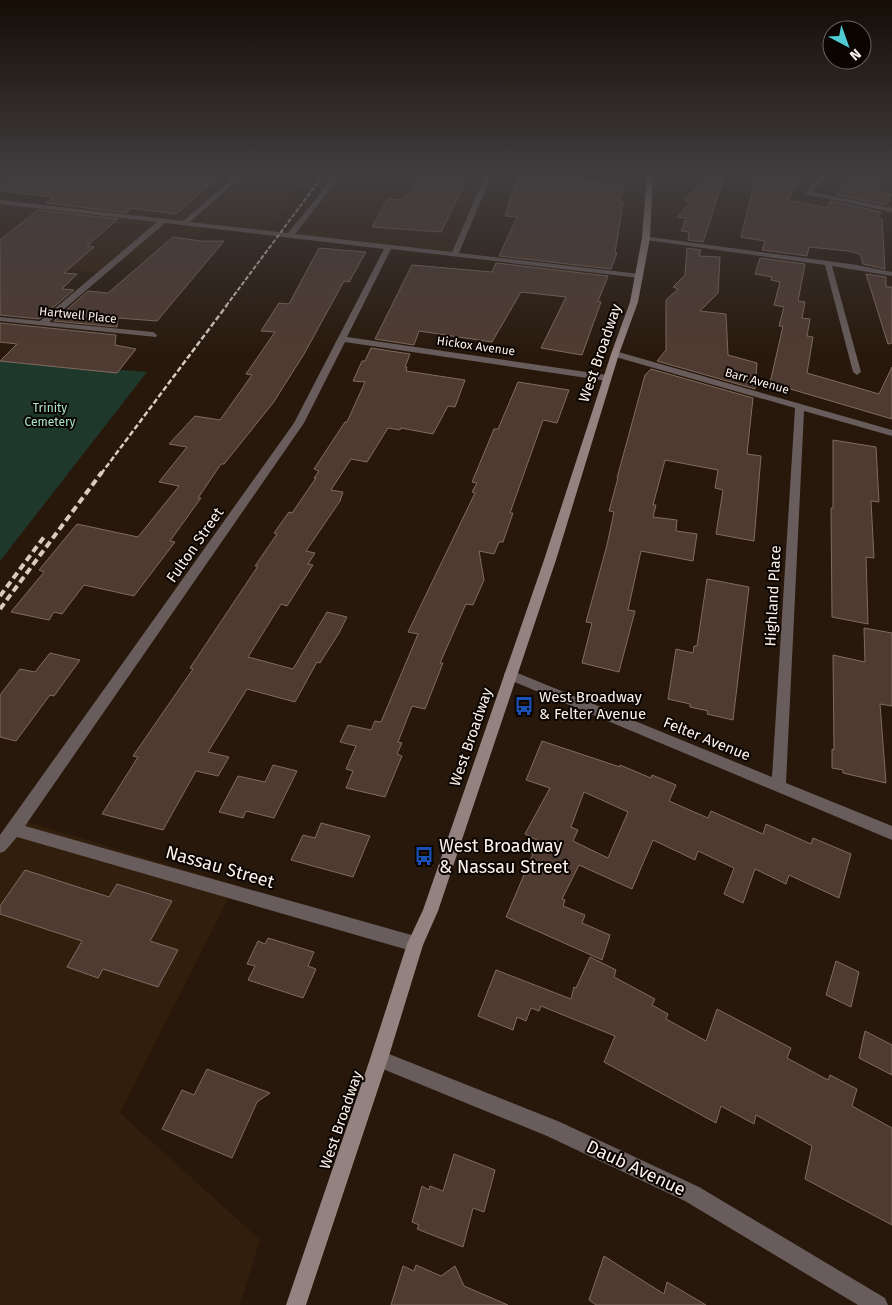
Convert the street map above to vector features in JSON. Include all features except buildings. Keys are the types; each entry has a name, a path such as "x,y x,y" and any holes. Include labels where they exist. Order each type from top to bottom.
{"main road":[{"name":"West Broadway","path":"296,1305 379,1059 415,944 430,911 550,560 606,378 634,302 646,235"}],"street":[{"path":"42,323 147,235"},
{"path":"298,235 640,276"},
{"path":"455,253 463,235"},
{"path":"646,238 828,263 892,274"},
{"name":"Fulton Street","path":"0,846 14,830 299,423 389,246"},
{"path":"828,263 857,372"},
{"name":"Hartwell Place","path":"0,319 153,335"},
{"name":"Hickox Avenue","path":"343,339 606,378"},
{"name":"Barr Avenue","path":"615,354 892,434"},
{"name":"Highland Place","path":"779,786 800,407"},
{"name":"Felter Avenue","path":"510,675 892,833"},
{"name":"Nassau Street","path":"14,830 415,944"},
{"name":"Daub Avenue","path":"379,1059 553,1129 692,1194 878,1305"}],"shaded area":[{"path":"0,235 200,235 169,264 118,259 101,273 26,266 0,275"},
{"path":"299,235 463,235 455,253"},
{"path":"12,817 235,885 120,1113 260,1240 240,1305 0,1305 0,834"}],"green space":[{"name":"Trinity Cemetery","path":"0,360 147,372 0,561"}],"railway":[{"path":"226,306 279,235"},
{"path":"101,474 227,305"},
{"path":"0,609 102,472"},
{"path":"0,596 44,537"}],"place":[{"name":"West Broadway & Felter Avenue","path":"524,706"},
{"name":"West Broadway & Nassau Street","path":"424,856"}]}
